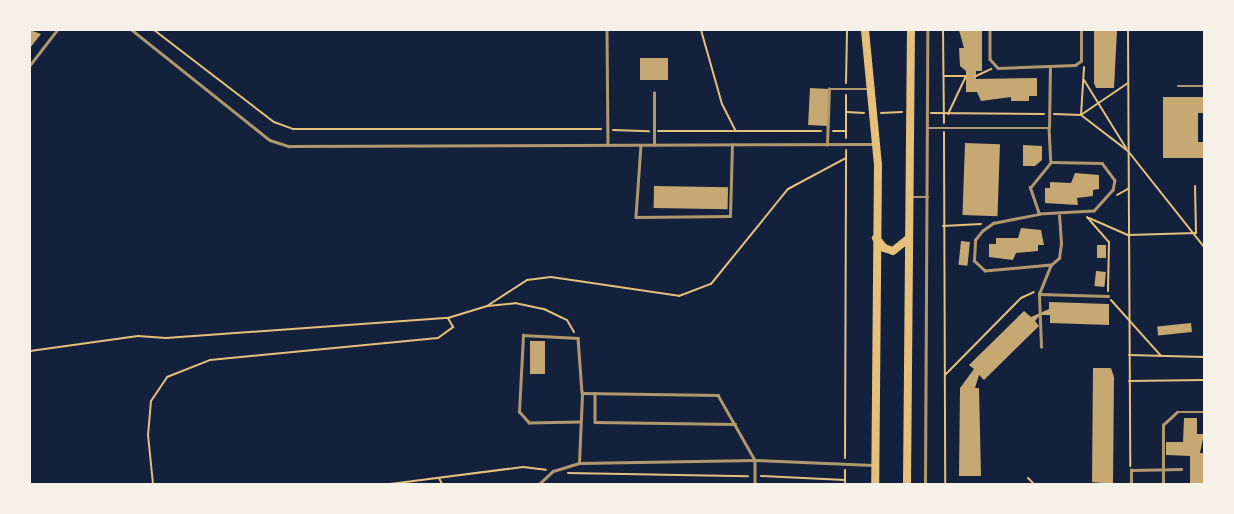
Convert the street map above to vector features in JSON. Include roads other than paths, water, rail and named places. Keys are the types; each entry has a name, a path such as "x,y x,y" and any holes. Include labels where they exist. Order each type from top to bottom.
{"main road":[{"path":"866,31 871,113 875,144 875,484"},
{"path":"906,484 911,112 910,31"},
{"path":"876,238 884,248 894,250 908,238"}],"lane":[{"path":"30,65 57,30"},
{"path":"132,30 270,140 289,146 875,144"},
{"path":"607,30 608,145"},
{"path":"925,484 928,197 927,30"},
{"path":"990,30 990,59 995,65 1050,67 1081,62 1081,30"},
{"path":"1039,214 1030,188 1051,162 1049,128 1050,67"},
{"path":"1178,86 1204,86"},
{"path":"827,145 829,89 870,89"},
{"path":"654,93 654,145"},
{"path":"928,128 1049,128"},
{"path":"641,145 636,217 730,216 732,145"},
{"path":"1051,162 1102,163 1115,180 1109,196 1100,207 1084,213 1059,216 1039,214 993,223 975,240 974,261 985,271 1051,265"},
{"path":"909,197 928,197"},
{"path":"1040,347 1039,294 1051,265 1059,258 1062,243 1059,216"},
{"path":"1039,294 1108,296"},
{"path":"579,463 582,393 578,338 522,335 519,412 529,423 580,422"},
{"path":"582,393 718,395 755,460 755,484"},
{"path":"595,394 595,422 735,424"},
{"path":"1163,484 1163,425 1177,412 1204,412"},
{"path":"538,484 553,470 579,463 755,460 845,465 875,464"},
{"path":"1131,484 1130,470 1181,469"}]}
